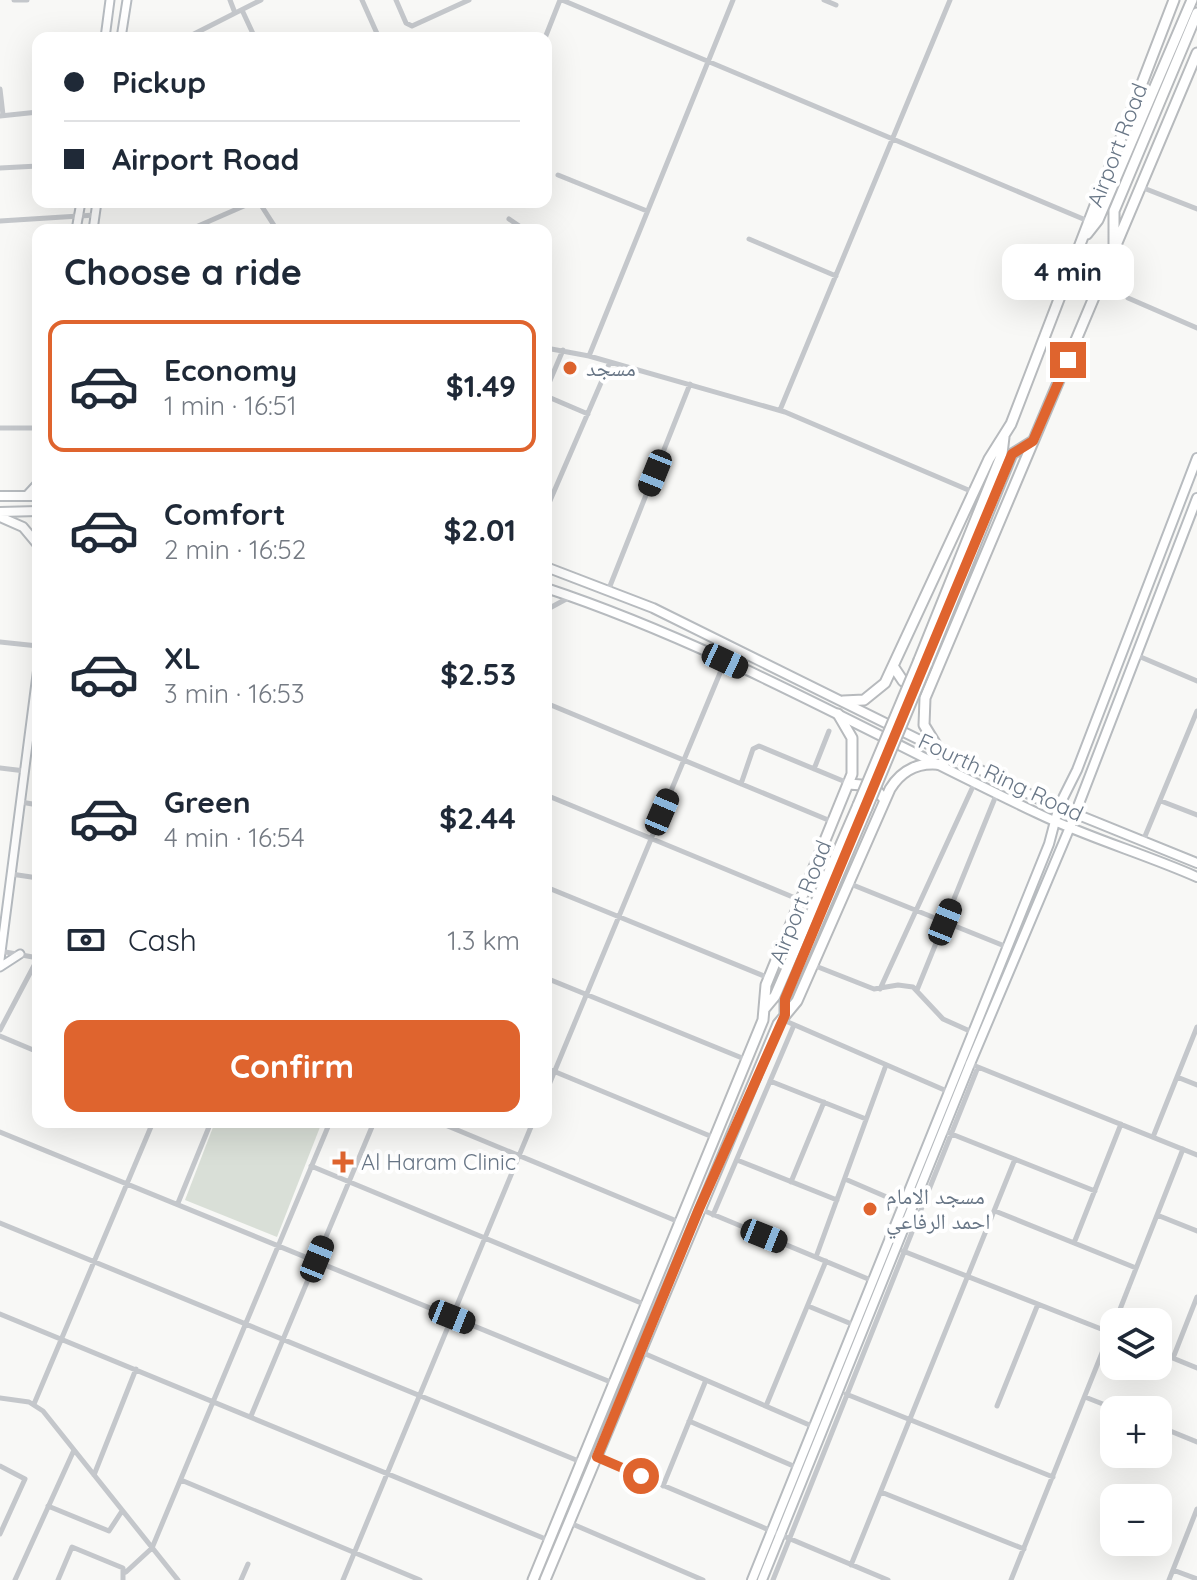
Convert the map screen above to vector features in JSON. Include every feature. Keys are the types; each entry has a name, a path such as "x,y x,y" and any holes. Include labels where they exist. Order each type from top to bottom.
{"highway":[{"name":"Airport Road","path":"843,701 864,700 876,693 893,666 992,453 1004,437 1086,235 1174,0"},
{"path":"1086,235 1098,220 1192,0"},
{"path":"1114,251 1114,211 1197,13"},
{"name":"Airport Road","path":"938,748 927,734 922,716 930,685 1197,53"},
{"path":"765,1008 775,996 894,718 1002,454 1004,437"},
{"path":"783,1017 785,999 1012,454 1033,441"},
{"path":"893,666 907,685 930,685"},
{"name":"Airport Road","path":"533,1580 747,1060 765,1008 769,978 849,784 854,746 849,729 838,714"},
{"name":"Airport Road","path":"545,1580 699,1209 783,1017 795,1005 893,783 909,769 922,764 944,765"},
{"path":"849,784 873,786 885,800"}],"main road":[{"path":"106,32 110,0"},
{"path":"122,32 127,0"},
{"path":"77,224 80,208"},
{"path":"94,224 96,208"},
{"path":"752,1580 780,1536 798,1468 855,1325 949,1092 970,1064 972,1032 1049,844 1059,806 1077,770 1197,458"},
{"path":"26,496 32,490"},
{"path":"0,496 32,496"},
{"path":"762,1580 901,1251 948,1133 970,1064 1062,848 1171,566 1193,518 1197,498"},
{"path":"0,514 32,511"},
{"path":"0,514 23,527 32,538"},
{"path":"1158,561 1171,566"},
{"name":"Fourth Ring Road","path":"552,569 653,608 1059,806 1197,863"},
{"path":"552,574 569,575"},
{"name":"Fourth Ring Road","path":"552,588 725,661 1054,821 1197,877"},
{"path":"0,960 32,739"},
{"path":"1037,813 1045,824 1049,844"},
{"path":"1062,848 1075,835 1086,832"},
{"path":"0,967 20,954"}],"street":[{"path":"14,0 27,0"},
{"path":"230,0 235,13"},
{"path":"203,32 261,0"},
{"path":"362,0 376,32"},
{"path":"396,0 406,23 412,26 469,0"},
{"path":"548,32 561,0 1089,222"},
{"path":"589,356 733,0"},
{"path":"824,0 836,5"},
{"path":"780,410 950,0"},
{"path":"242,10 252,32"},
{"path":"0,89 2,116 32,113"},
{"path":"0,168 32,166"},
{"path":"558,175 647,211"},
{"path":"1141,187 1197,209"},
{"path":"203,224 239,208"},
{"path":"0,221 95,215"},
{"path":"509,219 516,224"},
{"path":"749,239 836,276"},
{"path":"1128,298 1197,328"},
{"path":"552,349 589,356 780,410 974,492"},
{"path":"552,378 563,350"},
{"path":"552,496 610,362"},
{"path":"608,591 690,384"},
{"path":"552,396 588,414"},
{"path":"0,428 32,428"},
{"path":"552,607 571,597"},
{"path":"0,641 32,645"},
{"path":"1136,655 1197,681"},
{"path":"552,1077 725,661"},
{"path":"552,705 833,822"},
{"path":"1143,841 1197,711"},
{"path":"814,769 829,731"},
{"path":"741,784 753,749 759,746 849,784"},
{"path":"0,768 25,771"},
{"path":"880,989 976,781"},
{"path":"917,990 998,792"},
{"path":"552,797 801,900"},
{"path":"1160,801 1197,815"},
{"path":"21,802 32,804"},
{"path":"11,874 32,877"},
{"path":"848,883 1007,947"},
{"path":"0,886 10,888"},
{"path":"552,889 769,978"},
{"path":"0,952 32,957"},
{"path":"813,965 880,989 903,985 917,990 943,1019 972,1032"},
{"path":"0,1030 32,969"},
{"path":"552,980 747,1060"},
{"path":"783,1017 794,1025 949,1092"},
{"path":"713,1215 794,1025"},
{"path":"1153,1137 1197,1027"},
{"path":"0,1036 32,1049"},
{"path":"970,1064 1197,1155"},
{"path":"816,1257 886,1065"},
{"path":"554,1072 715,1138"},
{"path":"1177,1077 1197,1085"},
{"path":"770,1081 866,1119"},
{"path":"791,1182 824,1102"},
{"path":"1074,1243 1121,1124"},
{"path":"34,1404 150,1128"},
{"path":"178,1203 207,1128"},
{"path":"123,1580 126,1572 152,1548 327,1128"},
{"path":"251,1416 372,1128"},
{"path":"453,1128 680,1222"},
{"path":"343,1580 530,1128"},
{"path":"0,1132 614,1383"},
{"path":"948,1133 1095,1191"},
{"path":"1120,1308 1183,1149"},
{"path":"851,1565 1015,1159"},
{"path":"737,1160 837,1200"},
{"path":"311,1166 646,1305"},
{"path":"845,1179 904,1204"},
{"path":"699,1209 873,1281"},
{"path":"995,1211 1136,1268"},
{"path":"1157,1215 1197,1231"},
{"path":"0,1223 581,1462"},
{"path":"901,1251 1100,1329"},
{"path":"766,1406 826,1261"},
{"path":"1197,1297 1173,1358 1197,1368"},
{"path":"997,1406 1038,1304"},
{"path":"808,1305 855,1325"},
{"path":"0,1314 549,1541"},
{"path":"640,1352 814,1427"},
{"path":"1011,1580 1100,1362"},
{"path":"94,1475 136,1369"},
{"path":"663,1486 706,1380"},
{"path":"843,1393 1053,1477"},
{"path":"1085,1397 1100,1403"},
{"path":"0,1398 34,1404 178,1580"},
{"path":"689,1421 798,1468"},
{"path":"1172,1432 1197,1442"},
{"path":"15,1580 74,1450"},
{"path":"597,1457 888,1580"},
{"path":"0,1466 25,1479 0,1534"},
{"path":"181,1480 420,1580"},
{"path":"881,1492 1024,1549"},
{"path":"48,1506 109,1531 122,1511"},
{"path":"1169,1580 1197,1509"},
{"path":"569,1523 703,1580"},
{"path":"773,1580 780,1536"},
{"path":"58,1580 72,1547 126,1572"},
{"path":"241,1580 248,1564"},
{"path":"1173,1570 1197,1579"}],"shaded area":[{"path":"213,1128 320,1128 277,1237 185,1200"}],"place":[{"name":"مسجد","path":"570,368"},
{"name":"Al Haram Clinic","path":"343,1162"},
{"name":"مسجد الامام احمد الرفاعي","path":"870,1209"}],"route":[{"path":"641,1476 597,1457 699,1209 778,1024 785,1015 785,999 903,722 1012,454 1025,443 1033,441 1068,360"}]}
